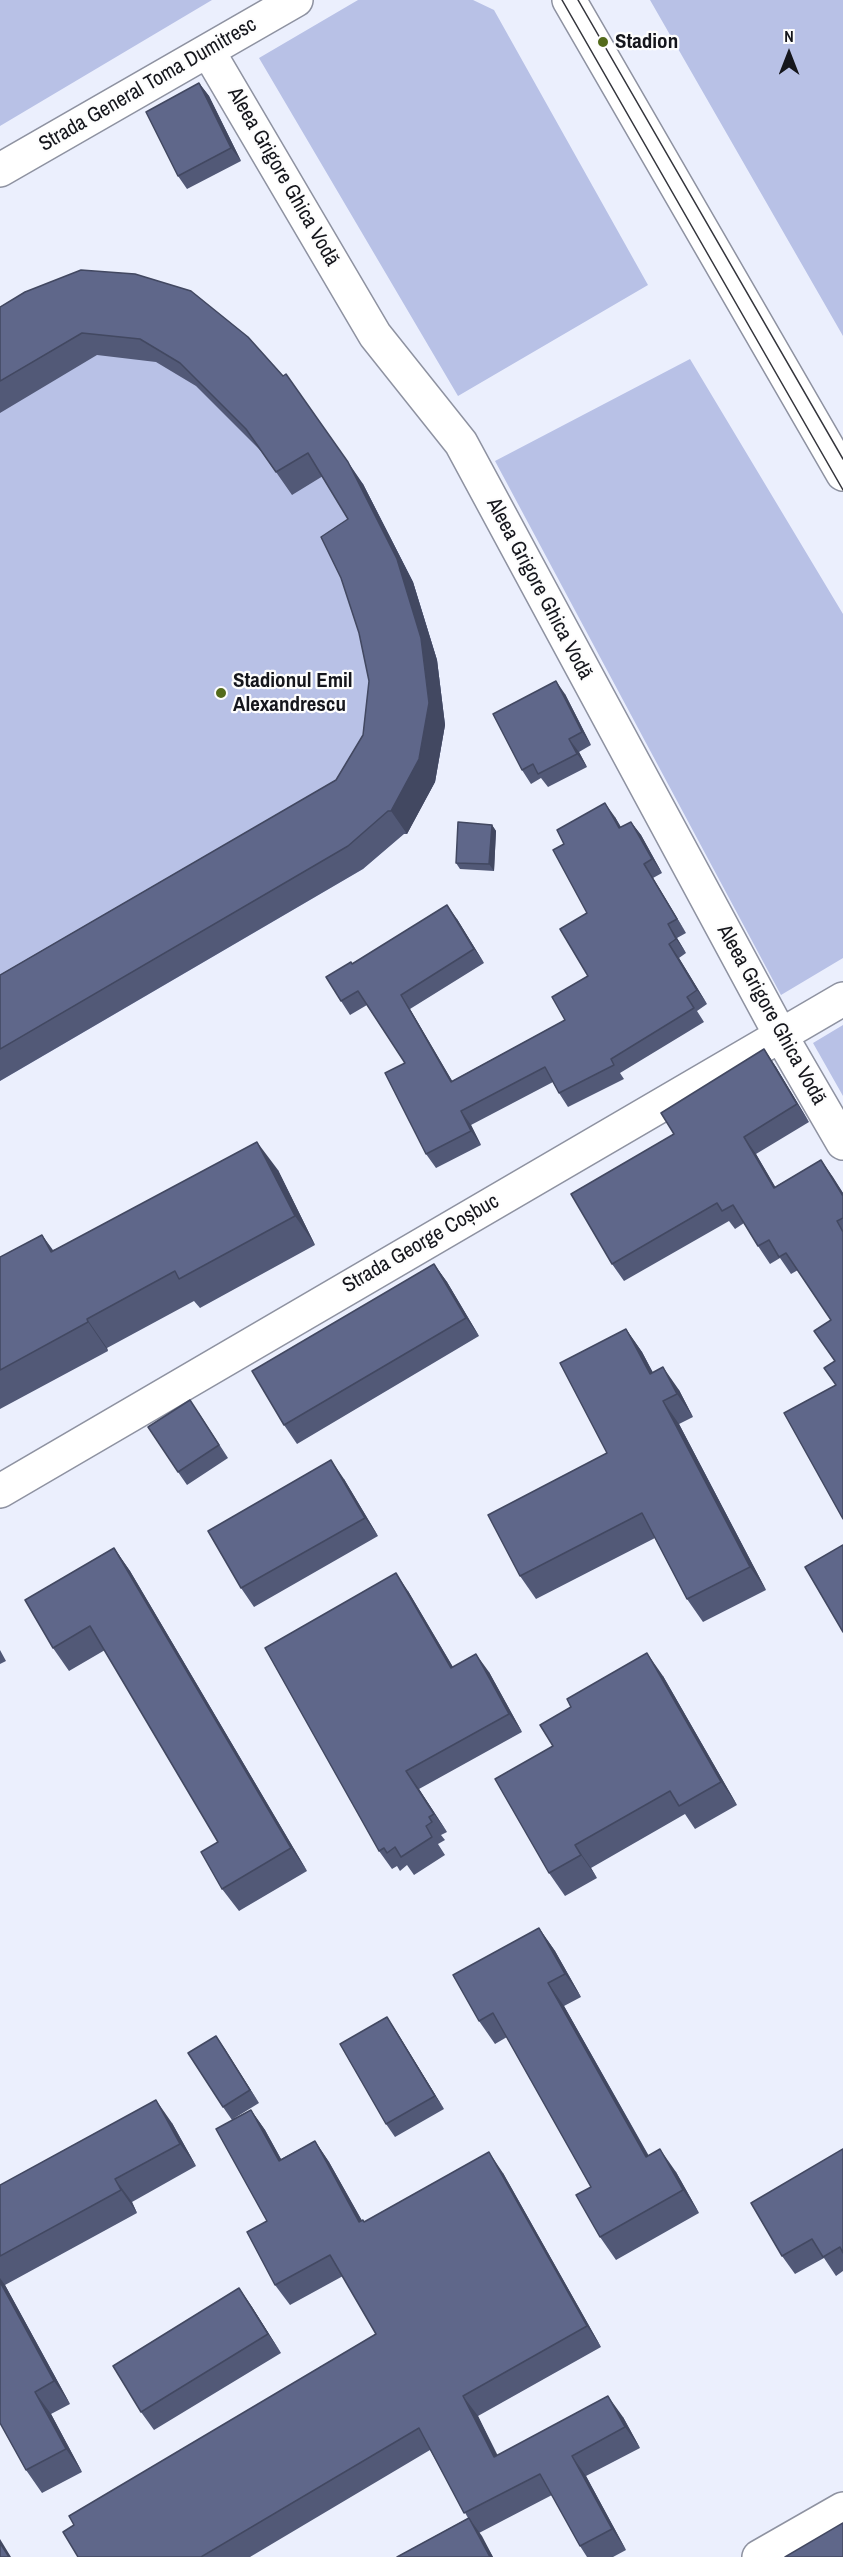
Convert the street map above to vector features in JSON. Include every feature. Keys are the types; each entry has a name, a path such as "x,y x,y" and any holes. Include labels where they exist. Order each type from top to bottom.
{"street":[{"name":"Strada General Toma Dumitresc","path":"0,170 296,0"},
{"path":"569,0 843,474"},
{"name":"Aleea Grigore Ghica Vodă","path":"208,51 375,335 460,443 781,1036 843,1143"},
{"name":"Strada George Coșbuc","path":"0,1491 843,999"},
{"path":"759,2557 843,2509"}],"shaded area":[{"path":"0,0 212,0 0,126"},
{"path":"358,0 473,0 494,10 648,285 458,396 259,58"},
{"path":"650,0 843,0 843,336"},
{"name":"Stadionul Emil Alexandrescu","path":"41,314 320,422 363,484 413,582 437,660 445,725 435,782 409,829 363,869 0,1081 0,338"},
{"path":"690,359 843,614 843,958 781,995 495,461"},
{"path":"843,1025 843,1096 813,1043"}],"building":[{"path":"199,83 231,148 178,176 146,112"},
{"path":"81,270 135,274 191,291 248,337 283,376 286,374 348,462 397,559 421,638 429,703 419,759 391,811 388,811 348,846 0,1049 0,975 336,780 363,735 369,681 359,633 341,578 321,537 348,519 308,453 276,472 246,429 180,363 140,339 82,333 0,381 0,307 25,292"},
{"path":"556,681 582,732 569,739 577,754 538,774 533,764 522,770 493,714"},
{"path":"605,803 619,828 631,822 652,859 644,864 677,919 668,924 676,939 669,944 697,990 687,997 694,1008 611,1059 614,1065 559,1093 545,1067 461,1111 471,1131 426,1154 385,1073 405,1063 358,991 341,1001 326,977 351,962 352,964 447,905 474,949 401,995 451,1082 565,1020 552,997 588,976 560,929 587,913 553,850 564,844 557,830"},
{"path":"458,822 492,825 489,864 456,863"},
{"path":"764,1049 797,1104 744,1137 774,1188 821,1160 843,1196 843,1218 837,1221 843,1232 843,1519 784,1413 836,1385 824,1368 835,1361 814,1331 831,1320 786,1253 779,1257 769,1240 758,1246 733,1205 722,1211 717,1203 612,1264 571,1194 674,1134 661,1113"},
{"path":"257,1142 295,1216 179,1279 175,1271 0,1370 0,1257 42,1235 51,1252"},
{"path":"434,1264 466,1318 284,1425 252,1371"},
{"path":"626,1329 650,1374 663,1367 677,1394 663,1401 750,1567 687,1599 642,1513 520,1576 488,1515 607,1453 560,1363"},
{"path":"190,1400 219,1445 178,1472 148,1427"},
{"path":"331,1460 365,1518 241,1588 208,1531"},
{"path":"843,1545 843,1632 805,1567"},
{"path":"114,1548 291,1848 222,1889 201,1852 218,1842 90,1626 53,1648 25,1600"},
{"path":"396,1573 451,1668 476,1654 509,1714 406,1771 434,1814 429,1817 432,1822 426,1826 432,1837 401,1857 395,1847 387,1853 384,1848 379,1851 265,1648"},
{"path":"647,1653 721,1782 679,1806 670,1791 575,1845 581,1855 549,1873 495,1779 553,1746 540,1725 571,1707 567,1699"},
{"path":"539,1928 565,1974 548,1983 646,2157 660,2149 683,2190 600,2237 576,2195 591,2187 493,2013 479,2021 453,1975"},
{"path":"387,2017 435,2096 386,2124 340,2044"},
{"path":"216,2036 250,2090 223,2107 188,2053"},
{"path":"156,2100 180,2144 115,2179 121,2190 0,2256 0,2185"},
{"path":"251,2110 279,2161 315,2141 359,2222 363,2220 364,2222 489,2152 587,2326 463,2396 494,2457 608,2396 625,2427 572,2456 612,2529 580,2546 540,2474 464,2513 419,2428 201,2557 78,2557 63,2532 74,2525 69,2516 376,2334 330,2255 275,2285 247,2232 267,2221 216,2129"},
{"path":"843,2149 843,2253 840,2247 823,2257 812,2239 782,2256 751,2203"},
{"path":"0,2282 54,2381 35,2392 66,2449 26,2470 0,2423"},
{"path":"239,2288 268,2334 141,2412 113,2366"},
{"path":"469,2518 490,2557 397,2557"},
{"path":"843,2523 843,2557 785,2557"},
{"path":"0,2543 9,2557 0,2557"}],"tram line":[{"path":"562,0 843,490"},
{"path":"578,0 843,459"}],"place":[{"name":"Stadion","path":"603,42"},
{"name":"Stadionul Emil Alexandrescu","path":"221,693"}]}
